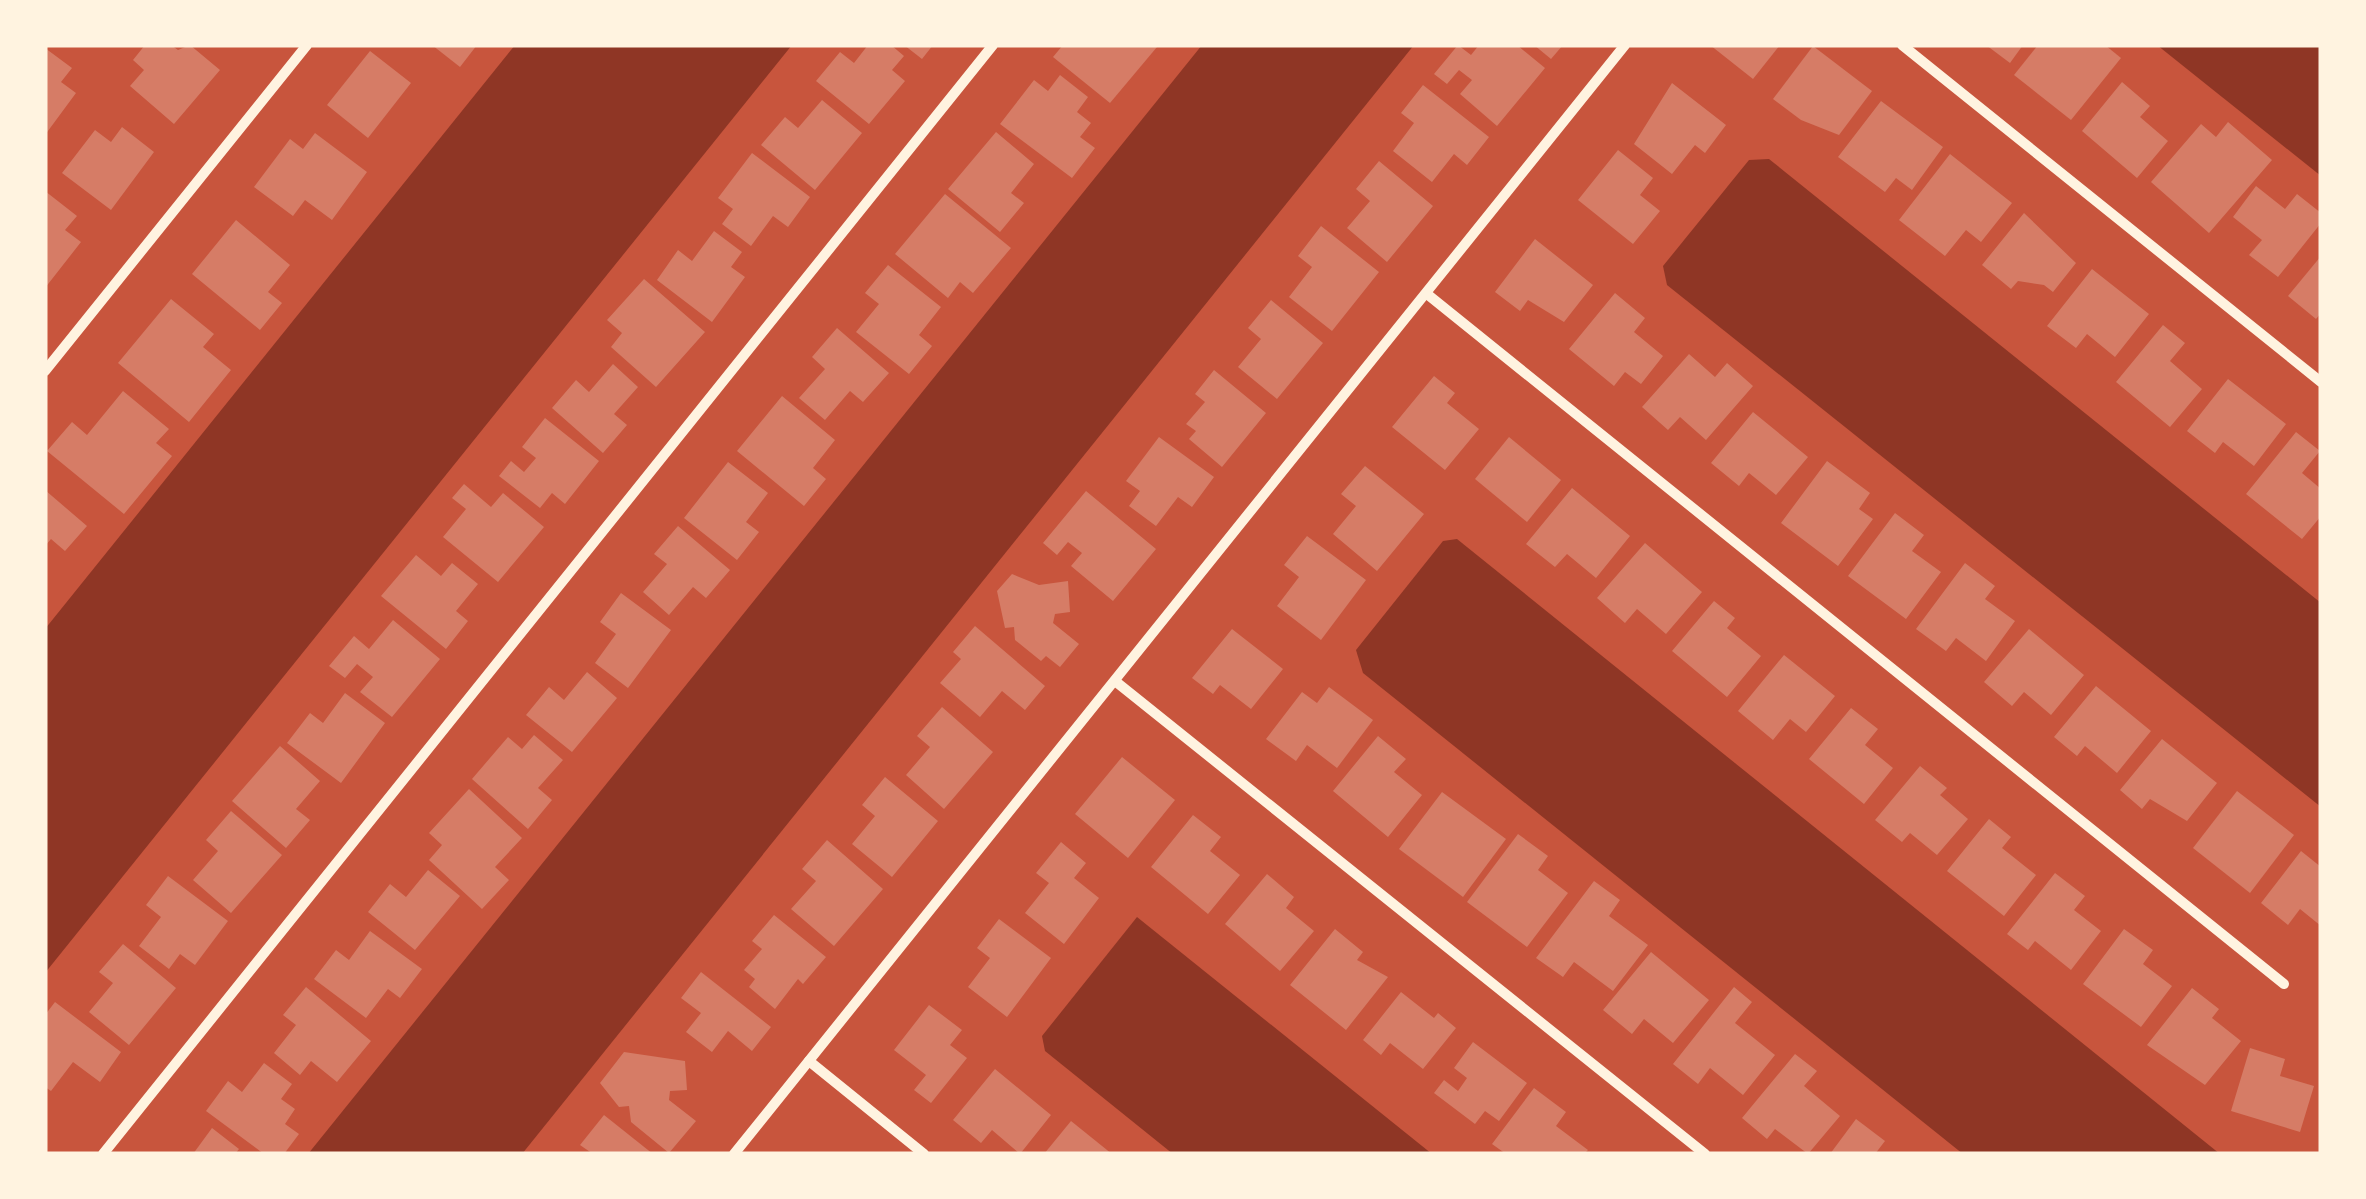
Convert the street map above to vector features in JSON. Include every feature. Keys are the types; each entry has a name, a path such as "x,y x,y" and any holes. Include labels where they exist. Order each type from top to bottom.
{"street":[{"path":"45,372 307,45"},
{"path":"103,1154 994,45"},
{"path":"734,1154 1625,45"},
{"path":"1902,45 2321,382"},
{"path":"1427,294 2284,984"},
{"path":"45,349 56,358"},
{"path":"1115,680 1705,1154"},
{"path":"809,1061 924,1154"}],"shaded area":[{"path":"515,45 792,45 45,973 45,629"},
{"path":"1202,45 1414,45 522,1154 308,1154"},
{"path":"2157,45 2321,45 2321,176"},
{"path":"1769,159 2321,603 2321,807 1667,285 1663,266 1749,160"},
{"path":"1457,539 2220,1154 1963,1154 1363,673 1356,650 1443,541"},
{"path":"1137,917 1432,1154 1173,1154 1045,1051 1042,1036"}],"building":[{"path":"145,45 171,45 178,50 190,45 220,70 174,124 130,86 144,70 133,60"},
{"path":"432,45 477,45 460,67"},
{"path":"868,45 891,45 904,56 892,70 905,81 869,124 816,81 840,52 854,63"},
{"path":"904,45 933,45 922,59"},
{"path":"1063,45 1157,47 1110,103 1053,57"},
{"path":"1458,45 1471,55 1479,45 1517,45 1545,68 1497,126 1460,94 1472,80 1459,70 1447,84 1434,74"},
{"path":"1534,45 1563,45 1551,59"},
{"path":"1710,45 1780,45 1753,79"},
{"path":"1986,45 2023,45 2010,63"},
{"path":"2038,45 2105,45 2121,58 2071,120 2014,75"},
{"path":"1813,46 1872,91 1839,135 1801,120 1773,99"},
{"path":"45,48 72,68 61,82 76,93 45,135"},
{"path":"370,51 411,83 368,138 327,105"},
{"path":"1060,75 1088,97 1077,112 1091,123 1080,137 1095,148 1072,178 1000,124 1034,80 1048,91"},
{"path":"2122,82 2150,106 2140,117 2168,141 2137,178 2082,131"},
{"path":"1672,83 1726,125 1705,153 1695,145 1672,174 1634,144"},
{"path":"1423,85 1489,137 1467,165 1454,154 1432,182 1393,151 1414,123 1401,113"},
{"path":"822,100 862,133 815,190 761,145 785,117 798,128"},
{"path":"1881,101 1943,147 1912,190 1896,178 1885,192 1838,157"},
{"path":"2228,122 2272,160 2209,233 2151,182 2201,124 2216,137"},
{"path":"122,127 154,152 111,210 62,173 95,130 111,142"},
{"path":"996,132 1034,164 1011,193 1024,203 1000,232 948,189"},
{"path":"315,133 367,172 332,220 305,200 293,216 254,187 290,139 303,149"},
{"path":"1618,150 1653,178 1640,195 1660,211 1633,244 1578,200"},
{"path":"752,153 810,197 788,227 773,216 751,246 722,224 733,209 718,198"},
{"path":"1950,154 2012,203 1981,242 1966,230 1945,256 1899,220"},
{"path":"1379,161 1433,206 1387,262 1347,228 1370,201 1356,189"},
{"path":"2256,186 2285,209 2297,194 2321,213 2321,223 2278,277 2249,255 2262,240 2233,217"},
{"path":"45,191 77,216 65,230 81,242 45,288"},
{"path":"945,194 1011,248 973,293 960,282 948,298 895,254"},
{"path":"2024,213 2076,263 2053,292 2044,285 2018,281 2011,289 1982,265"},
{"path":"236,220 290,265 268,292 282,303 260,330 192,274"},
{"path":"1321,226 1379,272 1332,331 1289,297 1312,267 1298,256"},
{"path":"714,231 742,252 731,267 745,277 712,322 657,280 678,250 692,261"},
{"path":"1535,239 1593,285 1564,322 1528,300 1520,311 1495,292"},
{"path":"2321,256 2321,313 2316,319 2288,296"},
{"path":"888,265 941,307 919,335 932,346 909,374 856,332 879,304 865,293"},
{"path":"2092,269 2149,314 2115,357 2087,334 2076,348 2047,326"},
{"path":"644,279 705,332 656,387 611,347 622,333 607,320"},
{"path":"1615,293 1645,318 1634,332 1663,356 1641,384 1625,372 1614,386 1569,349"},
{"path":"171,299 214,334 203,347 231,370 189,422 118,363"},
{"path":"1271,300 1323,343 1277,399 1238,367 1261,339 1248,328"},
{"path":"2163,325 2185,343 2170,361 2202,389 2170,427 2116,382"},
{"path":"837,328 889,373 863,402 850,391 825,420 799,398 825,369 812,357"},
{"path":"1689,354 1715,377 1727,363 1753,386 1706,440 1680,417 1668,430 1642,407"},
{"path":"613,364 638,387 614,414 627,425 603,453 552,408 576,380 589,392"},
{"path":"1214,370 1266,413 1222,467 1189,439 1196,431 1186,424 1205,402 1195,394"},
{"path":"1434,376 1455,393 1447,403 1479,429 1445,470 1392,427"},
{"path":"2228,379 2286,424 2254,466 2223,442 2215,453 2187,431"},
{"path":"123,391 169,429 156,443 172,456 124,514 47,451 72,422 87,435"},
{"path":"782,396 835,440 813,468 826,479 804,506 737,451"},
{"path":"1753,412 1808,457 1776,495 1749,473 1739,486 1711,463"},
{"path":"545,418 599,461 565,504 552,493 540,508 499,476 511,461 524,472 536,458 522,447"},
{"path":"2296,432 2320,451 2302,473 2321,489 2321,516 2302,539 2246,494"},
{"path":"1159,437 1214,477 1192,507 1178,497 1156,526 1129,506 1140,491 1126,481"},
{"path":"1509,437 1561,480 1527,522 1475,479"},
{"path":"1827,461 1870,493 1859,509 1873,519 1838,566 1781,523"},
{"path":"728,462 768,493 746,522 759,532 737,560 684,518"},
{"path":"1365,466 1424,514 1377,571 1333,534 1356,506 1341,494"},
{"path":"464,484 491,507 503,493 544,527 498,582 443,537 466,509 452,498"},
{"path":"1572,488 1630,536 1596,578 1567,554 1555,567 1526,544"},
{"path":"45,490 87,526 65,551 51,539 45,546"},
{"path":"1086,491 1156,549 1113,601 1071,566 1082,553 1068,542 1057,555 1043,543"},
{"path":"1895,513 1924,535 1912,551 1941,572 1906,619 1848,576"},
{"path":"678,526 730,570 706,598 693,587 669,615 643,592 667,564 654,554"},
{"path":"1307,536 1366,580 1321,640 1277,606 1299,577 1284,565"},
{"path":"1645,543 1702,592 1666,634 1637,609 1625,623 1597,598"},
{"path":"416,555 441,576 452,563 478,584 456,611 468,621 446,649 381,596"},
{"path":"1965,563 1995,586 1985,599 2015,621 1986,661 1956,638 1946,651 1916,629"},
{"path":"1012,574 1039,585 1068,581 1070,612 1055,614 1053,623 1079,644 1060,667 1046,656 1041,661 1015,640 1014,627 1005,628 997,591"},
{"path":"621,593 671,630 628,688 595,663 616,634 600,622"},
{"path":"1714,601 1735,618 1727,628 1761,656 1727,697 1672,651"},
{"path":"393,620 440,659 392,717 360,692 373,677 357,664 345,678 329,666 354,636 369,649"},
{"path":"975,626 1045,686 1025,710 1002,691 980,717 940,683 961,659 953,652"},
{"path":"1232,629 1283,669 1251,709 1220,685 1213,694 1192,678"},
{"path":"2029,629 2084,675 2051,715 2024,692 2012,706 1984,682"},
{"path":"1784,655 1835,696 1806,732 1790,719 1773,740 1738,711"},
{"path":"587,672 617,698 572,752 526,715 549,687 564,700"},
{"path":"2096,686 2151,731 2117,773 2085,746 2077,756 2054,737"},
{"path":"1329,687 1373,720 1337,768 1307,745 1296,761 1266,739 1302,692 1317,703"},
{"path":"345,693 385,723 341,783 287,743 310,713 323,723"},
{"path":"942,707 993,752 944,809 906,775 930,747 917,736"},
{"path":"1851,708 1878,729 1865,745 1893,768 1864,804 1809,759"},
{"path":"534,735 563,760 538,788 552,800 528,829 472,779 508,737 522,749"},
{"path":"1378,736 1406,759 1394,772 1422,795 1388,837 1333,791"},
{"path":"2162,739 2217,783 2187,821 2150,799 2142,809 2120,790"},
{"path":"280,746 320,781 296,809 310,820 286,848 232,801"},
{"path":"1122,757 1175,800 1128,858 1075,814"},
{"path":"1920,766 1947,788 1940,795 1968,819 1937,855 1910,833 1902,842 1875,820"},
{"path":"885,777 938,821 892,877 852,844 875,816 862,805"},
{"path":"469,789 522,838 495,867 509,880 482,909 429,860 442,845 429,833"},
{"path":"2237,791 2294,835 2250,893 2193,848"},
{"path":"1442,792 1506,839 1463,897 1399,849"},
{"path":"231,811 282,855 231,913 193,880 218,851 206,840"},
{"path":"1193,815 1221,837 1210,851 1240,875 1208,914 1151,867"},
{"path":"1989,819 2011,837 2002,848 2036,875 2004,916 1947,871"},
{"path":"1518,834 1548,856 1538,870 1568,893 1527,947 1467,902"},
{"path":"827,840 883,889 834,946 791,909 816,881 802,869"},
{"path":"1061,842 1086,863 1074,878 1099,898 1064,944 1025,913 1049,883 1036,873"},
{"path":"2301,851 2321,867 2321,926 2300,909 2288,925 2261,903"},
{"path":"428,870 460,896 415,950 368,912 390,884 406,897"},
{"path":"2055,873 2085,896 2074,910 2101,931 2071,970 2035,941 2028,950 2007,934"},
{"path":"1267,874 1294,897 1286,908 1314,931 1280,971 1225,924"},
{"path":"168,876 228,921 195,965 180,954 169,969 139,946 161,917 146,905"},
{"path":"1594,881 1620,900 1609,916 1648,945 1613,991 1574,962 1563,977 1536,958"},
{"path":"774,915 826,957 803,984 798,979 775,1009 749,987 755,979 744,970 762,949 752,941"},
{"path":"999,919 1051,958 1007,1017 968,987 990,958 977,948"},
{"path":"1335,929 1363,952 1357,960 1388,977 1346,1030 1290,985"},
{"path":"2124,929 2153,950 2143,964 2172,986 2141,1027 2083,984"},
{"path":"370,931 422,969 400,998 388,989 366,1018 314,979 336,950 349,960"},
{"path":"123,944 176,988 129,1045 89,1012 113,983 99,972"},
{"path":"1651,952 1709,1000 1673,1043 1644,1019 1632,1034 1603,1010"},
{"path":"701,972 771,1027 752,1051 728,1031 712,1052 686,1032 701,1013 681,998"},
{"path":"306,987 371,1041 337,1082 311,1061 300,1075 274,1053 296,1025 283,1015"},
{"path":"1734,987 1752,1002 1735,1023 1775,1055 1743,1095 1710,1068 1698,1084 1673,1064"},
{"path":"2192,988 2219,1009 2212,1018 2241,1041 2205,1085 2147,1045"},
{"path":"1401,992 1434,1018 1438,1013 1456,1028 1423,1069 1390,1043 1381,1055 1363,1040"},
{"path":"55,1002 121,1052 100,1082 73,1062 51,1091 45,1087 45,1015"},
{"path":"929,1005 962,1030 950,1045 967,1058 931,1103 914,1090 926,1075 894,1050"},
{"path":"1473,1042 1527,1083 1499,1121 1485,1111 1475,1124 1434,1093 1444,1080 1458,1091 1467,1078 1454,1068"},
{"path":"2250,1048 2285,1059 2280,1076 2314,1086 2300,1132 2231,1111"},
{"path":"624,1052 685,1061 687,1090 670,1091 669,1100 696,1121 669,1153 631,1122 629,1106 619,1107 600,1083"},
{"path":"1795,1054 1817,1071 1804,1086 1840,1116 1808,1154 1775,1129 1767,1139 1742,1118"},
{"path":"264,1063 292,1084 281,1099 295,1109 285,1124 299,1134 284,1154 264,1154 206,1111 228,1081 242,1092"},
{"path":"995,1069 1051,1115 1020,1154 992,1130 981,1143 953,1120"},
{"path":"1534,1088 1566,1112 1556,1126 1588,1150 1584,1154 1506,1154 1492,1144"},
{"path":"604,1115 653,1154 593,1154 580,1145"},
{"path":"1856,1119 1885,1141 1875,1154 1830,1154"},
{"path":"1071,1121 1112,1154 1044,1154"},
{"path":"212,1128 239,1149 235,1154 193,1154"}]}
